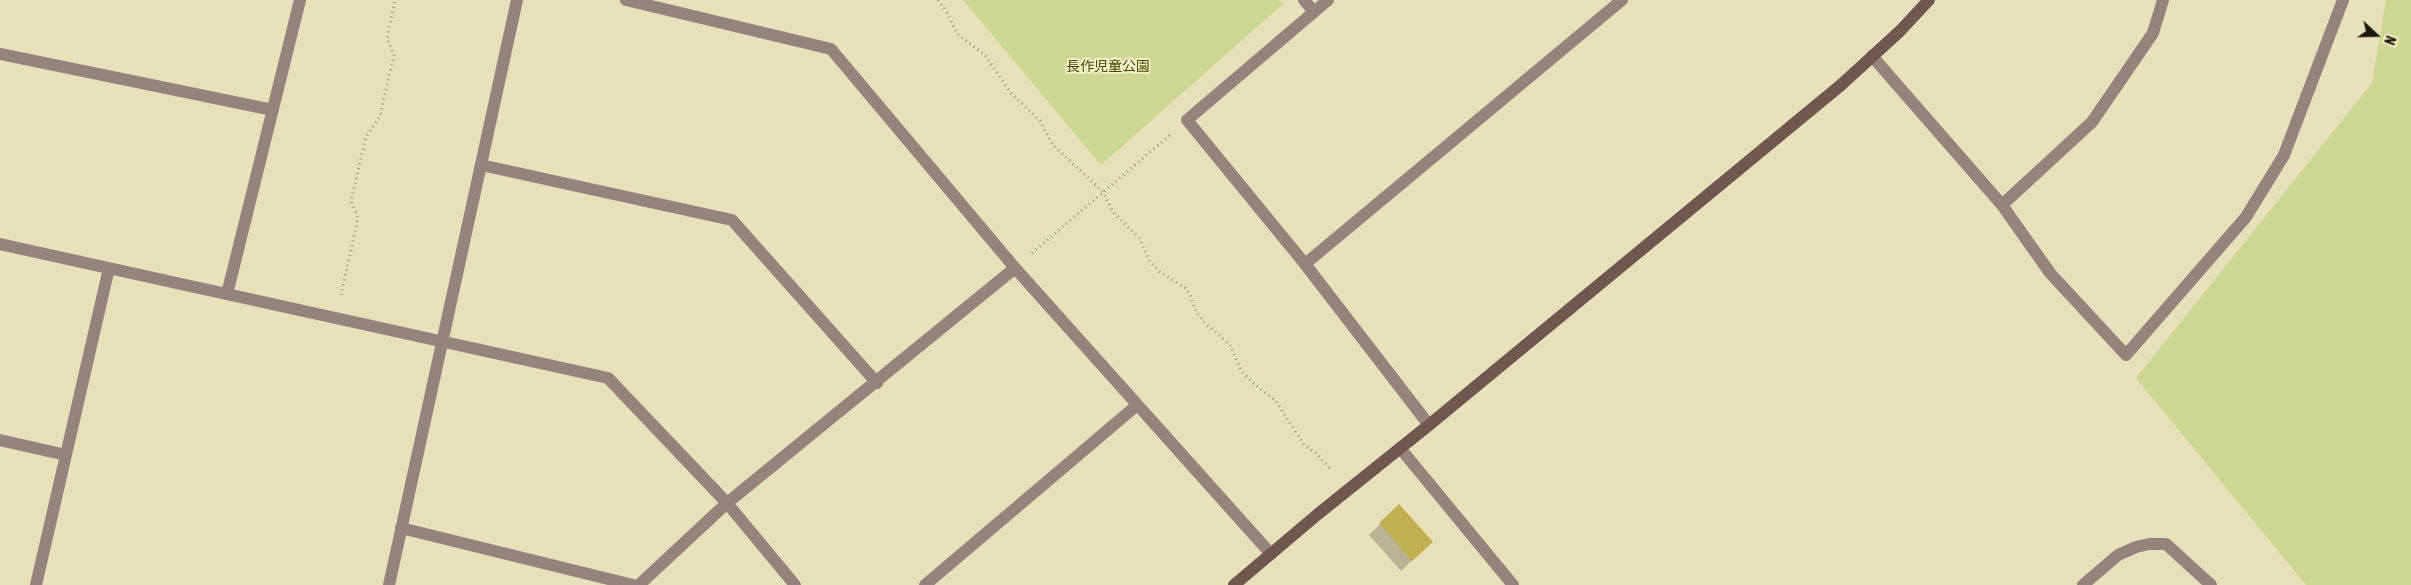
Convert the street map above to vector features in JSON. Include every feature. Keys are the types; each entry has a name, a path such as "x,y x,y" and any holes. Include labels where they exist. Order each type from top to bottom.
{"street":[{"path":"227,294 300,0"},
{"path":"389,585 517,0"},
{"path":"626,0 831,49 1015,268 1136,406 1270,554"},
{"path":"1304,0 1314,12"},
{"path":"1328,0 1187,120 1304,264 1429,425"},
{"path":"1304,264 1622,0"},
{"path":"1234,585 1841,84 1900,31 1929,0"},
{"path":"2002,206 2092,122 2153,33 2163,0"},
{"path":"1872,56 2002,206 2050,273 2126,355 2251,210 2284,155 2343,0"},
{"path":"0,54 273,110"},
{"path":"481,165 732,220 877,383"},
{"path":"0,244 608,378 727,503 795,585"},
{"path":"36,585 109,268"},
{"path":"640,585 727,503 877,383 1015,268"},
{"path":"925,585 1136,406"},
{"path":"0,440 66,455"},
{"path":"1400,448 1513,585"},
{"path":"401,528 633,585"},
{"path":"2083,585 2118,555 2136,547 2149,544 2166,544 2210,585"}],"path":[{"path":"337,318 358,218 351,201 366,137 380,116 394,55 386,38 395,0"},
{"path":"938,0 948,14 957,34 985,55 1011,93 1040,121 1053,145 1103,192 1113,212 1139,238 1151,263 1160,272 1185,288 1190,294 1196,312 1204,322 1230,345 1242,372 1276,401 1304,445 1315,452 1334,474"},
{"path":"1015,268 1187,120"}],"green space":[{"name":"長作児童公園","path":"963,0 1279,0 1283,4 1101,165"},
{"path":"2386,0 2411,0 2411,585 2306,585 2136,378 2372,83"}],"building":[{"path":"1399,504 1433,542 1412,561 1379,523"}]}
